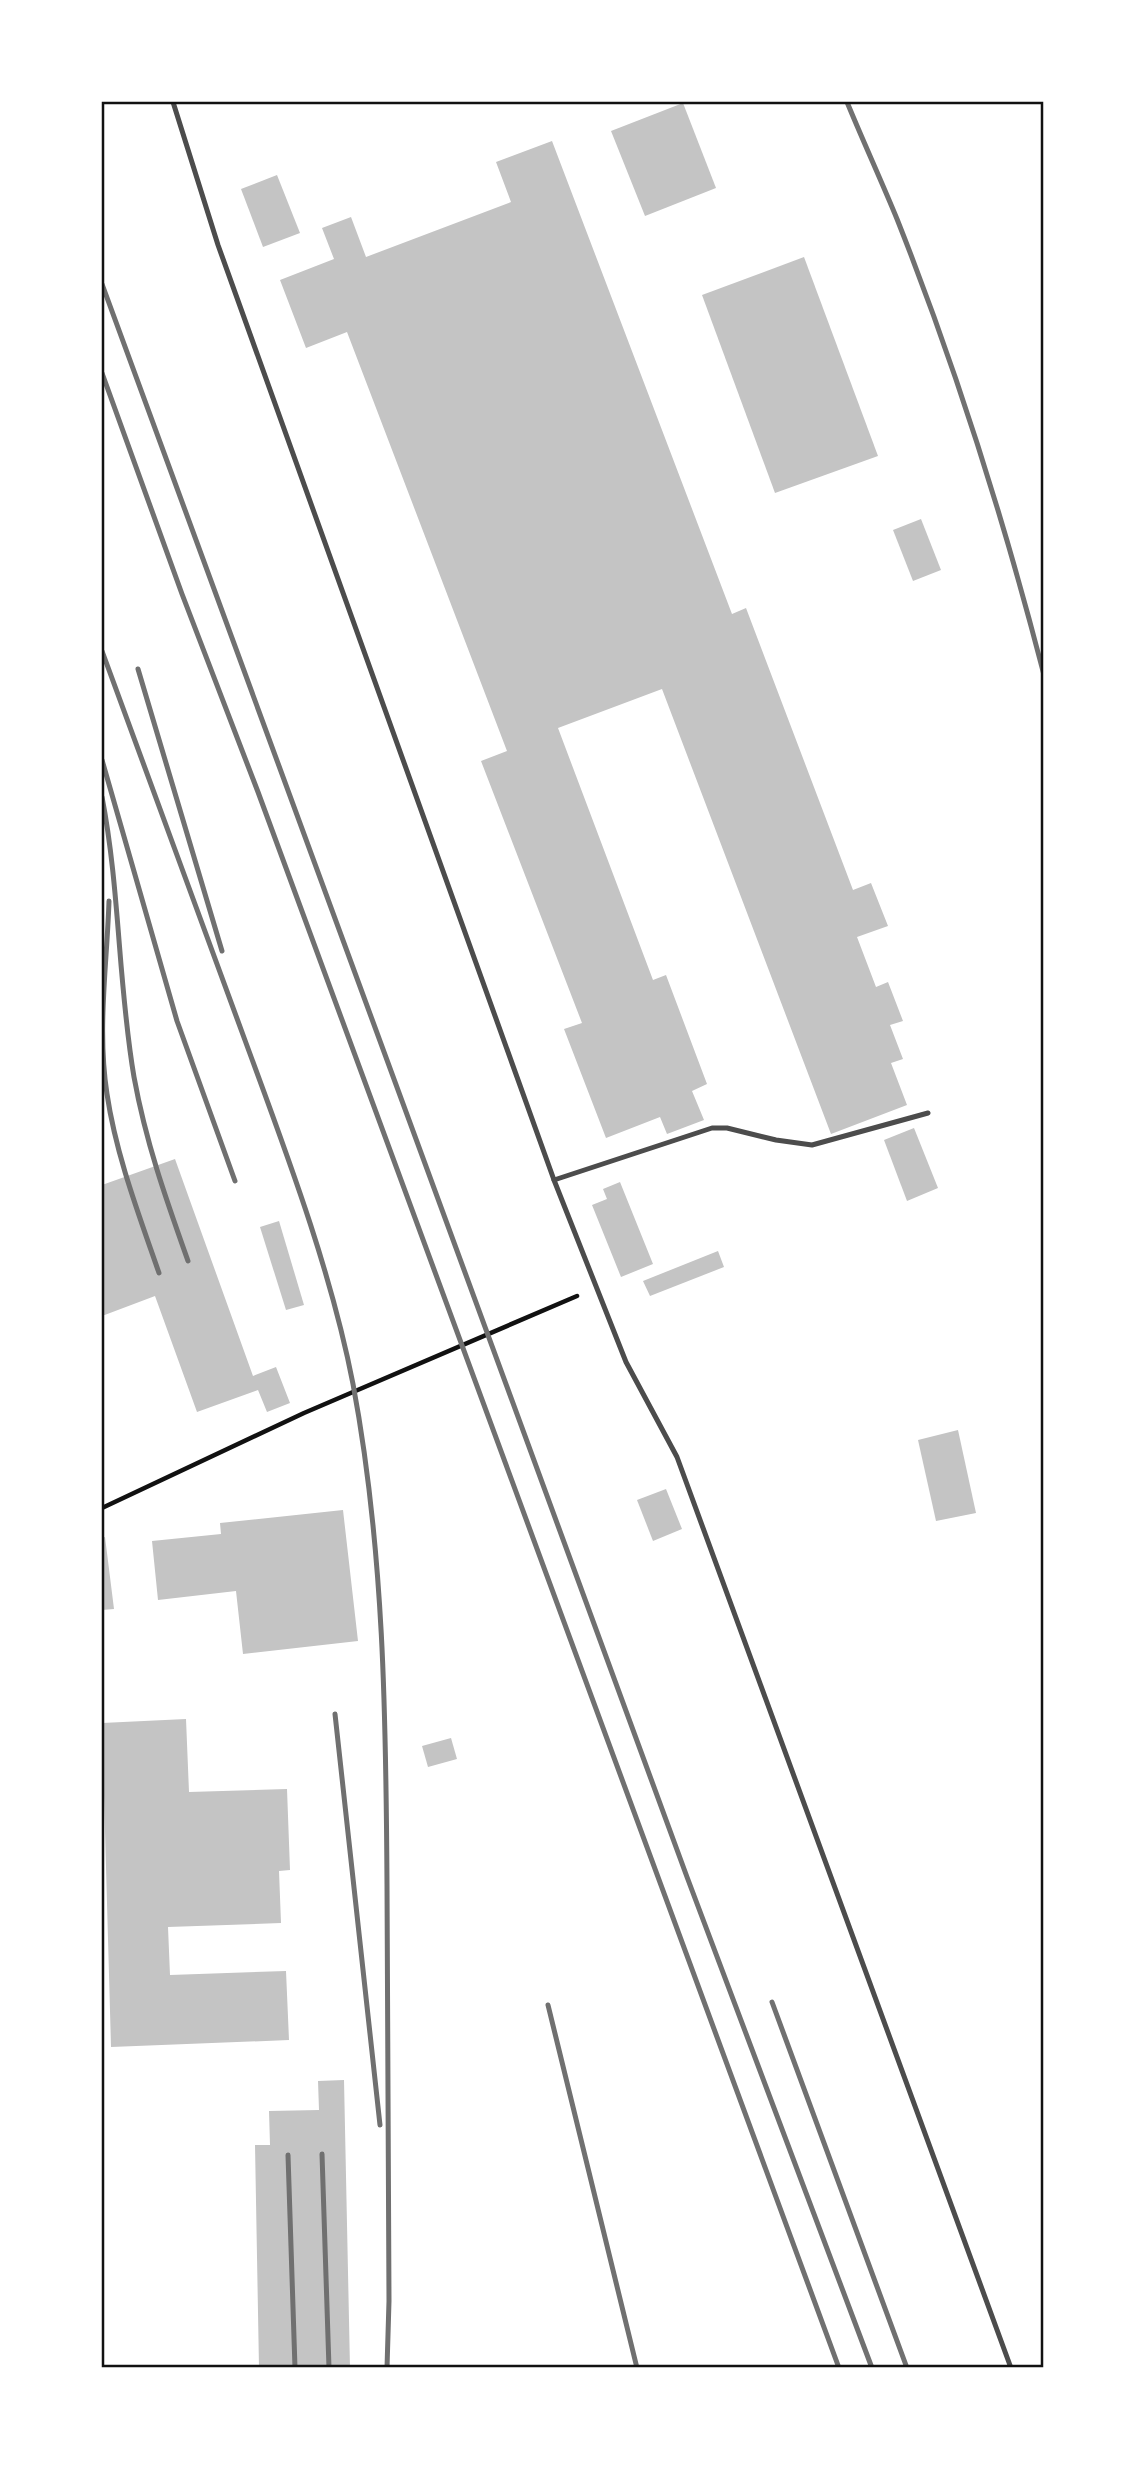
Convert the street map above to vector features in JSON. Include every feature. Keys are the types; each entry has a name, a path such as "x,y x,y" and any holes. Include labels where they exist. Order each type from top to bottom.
{"lane":[{"path":"173,102 218,245 554,1180 626,1362 677,1457 1011,2368"},
{"path":"554,1180 712,1128 727,1128 776,1140 812,1145 928,1113"}],"path":[{"path":"102,1508 304,1413 554,1306"}],"building":[{"path":"683,103 716,188 645,216 611,131"},
{"path":"552,141 732,614 746,608 853,890 871,883 888,926 857,937 876,987 888,982 903,1021 890,1025 903,1059 891,1063 907,1105 831,1134 662,689 558,728 653,980 666,975 707,1084 692,1091 704,1120 667,1134 660,1117 606,1138 564,1029 582,1023 481,761 507,751 347,332 306,348 280,280 334,259 322,228 351,217 366,257 511,202 496,162"},
{"path":"277,175 300,233 263,247 241,189"},
{"path":"804,257 878,456 775,493 702,295"},
{"path":"921,519 941,570 913,581 893,530"},
{"path":"914,1128 938,1188 907,1201 884,1140"},
{"path":"175,1159 253,1376 276,1367 290,1403 267,1412 258,1390 197,1412 155,1296 102,1316 102,1185"},
{"path":"620,1182 653,1264 621,1277 592,1205 607,1199 603,1189"},
{"path":"279,1221 304,1305 286,1310 260,1227"},
{"path":"718,1251 724,1267 650,1296 643,1281"},
{"path":"958,1430 976,1513 936,1521 918,1440"},
{"path":"666,1489 682,1529 653,1541 637,1500"},
{"path":"343,1510 358,1641 243,1654 236,1591 158,1600 152,1541 221,1534 220,1523"},
{"path":"105,1537 114,1609 102,1610 102,1538"},
{"path":"186,1719 189,1792 287,1789 290,1870 279,1871 281,1923 168,1927 170,1975 286,1971 289,2040 111,2047 102,1723"},
{"path":"451,1738 457,1759 428,1767 422,1746"},
{"path":"344,2080 350,2368 259,2368 255,2145 270,2145 269,2111 319,2110 318,2081"}],"railway":[{"path":"847,102 919,275 959,388 1012,559 1044,675"},
{"path":"102,284 687,1877 872,2368"},
{"path":"102,373 839,2368"},
{"path":"102,651 306,1212 333,1298 353,1384 371,1508 384,1696 389,2301 387,2368"},
{"path":"138,669 222,951"},
{"path":"102,760 177,1021 235,1181"},
{"path":"102,797 134,1077 164,1193 188,1261"},
{"path":"109,901 103,1021 107,1094 122,1162 159,1273"},
{"path":"335,1714 380,2125"},
{"path":"772,2002 907,2368"},
{"path":"548,2005 637,2368"},
{"path":"322,2154 329,2368"},
{"path":"288,2155 295,2368"}]}
